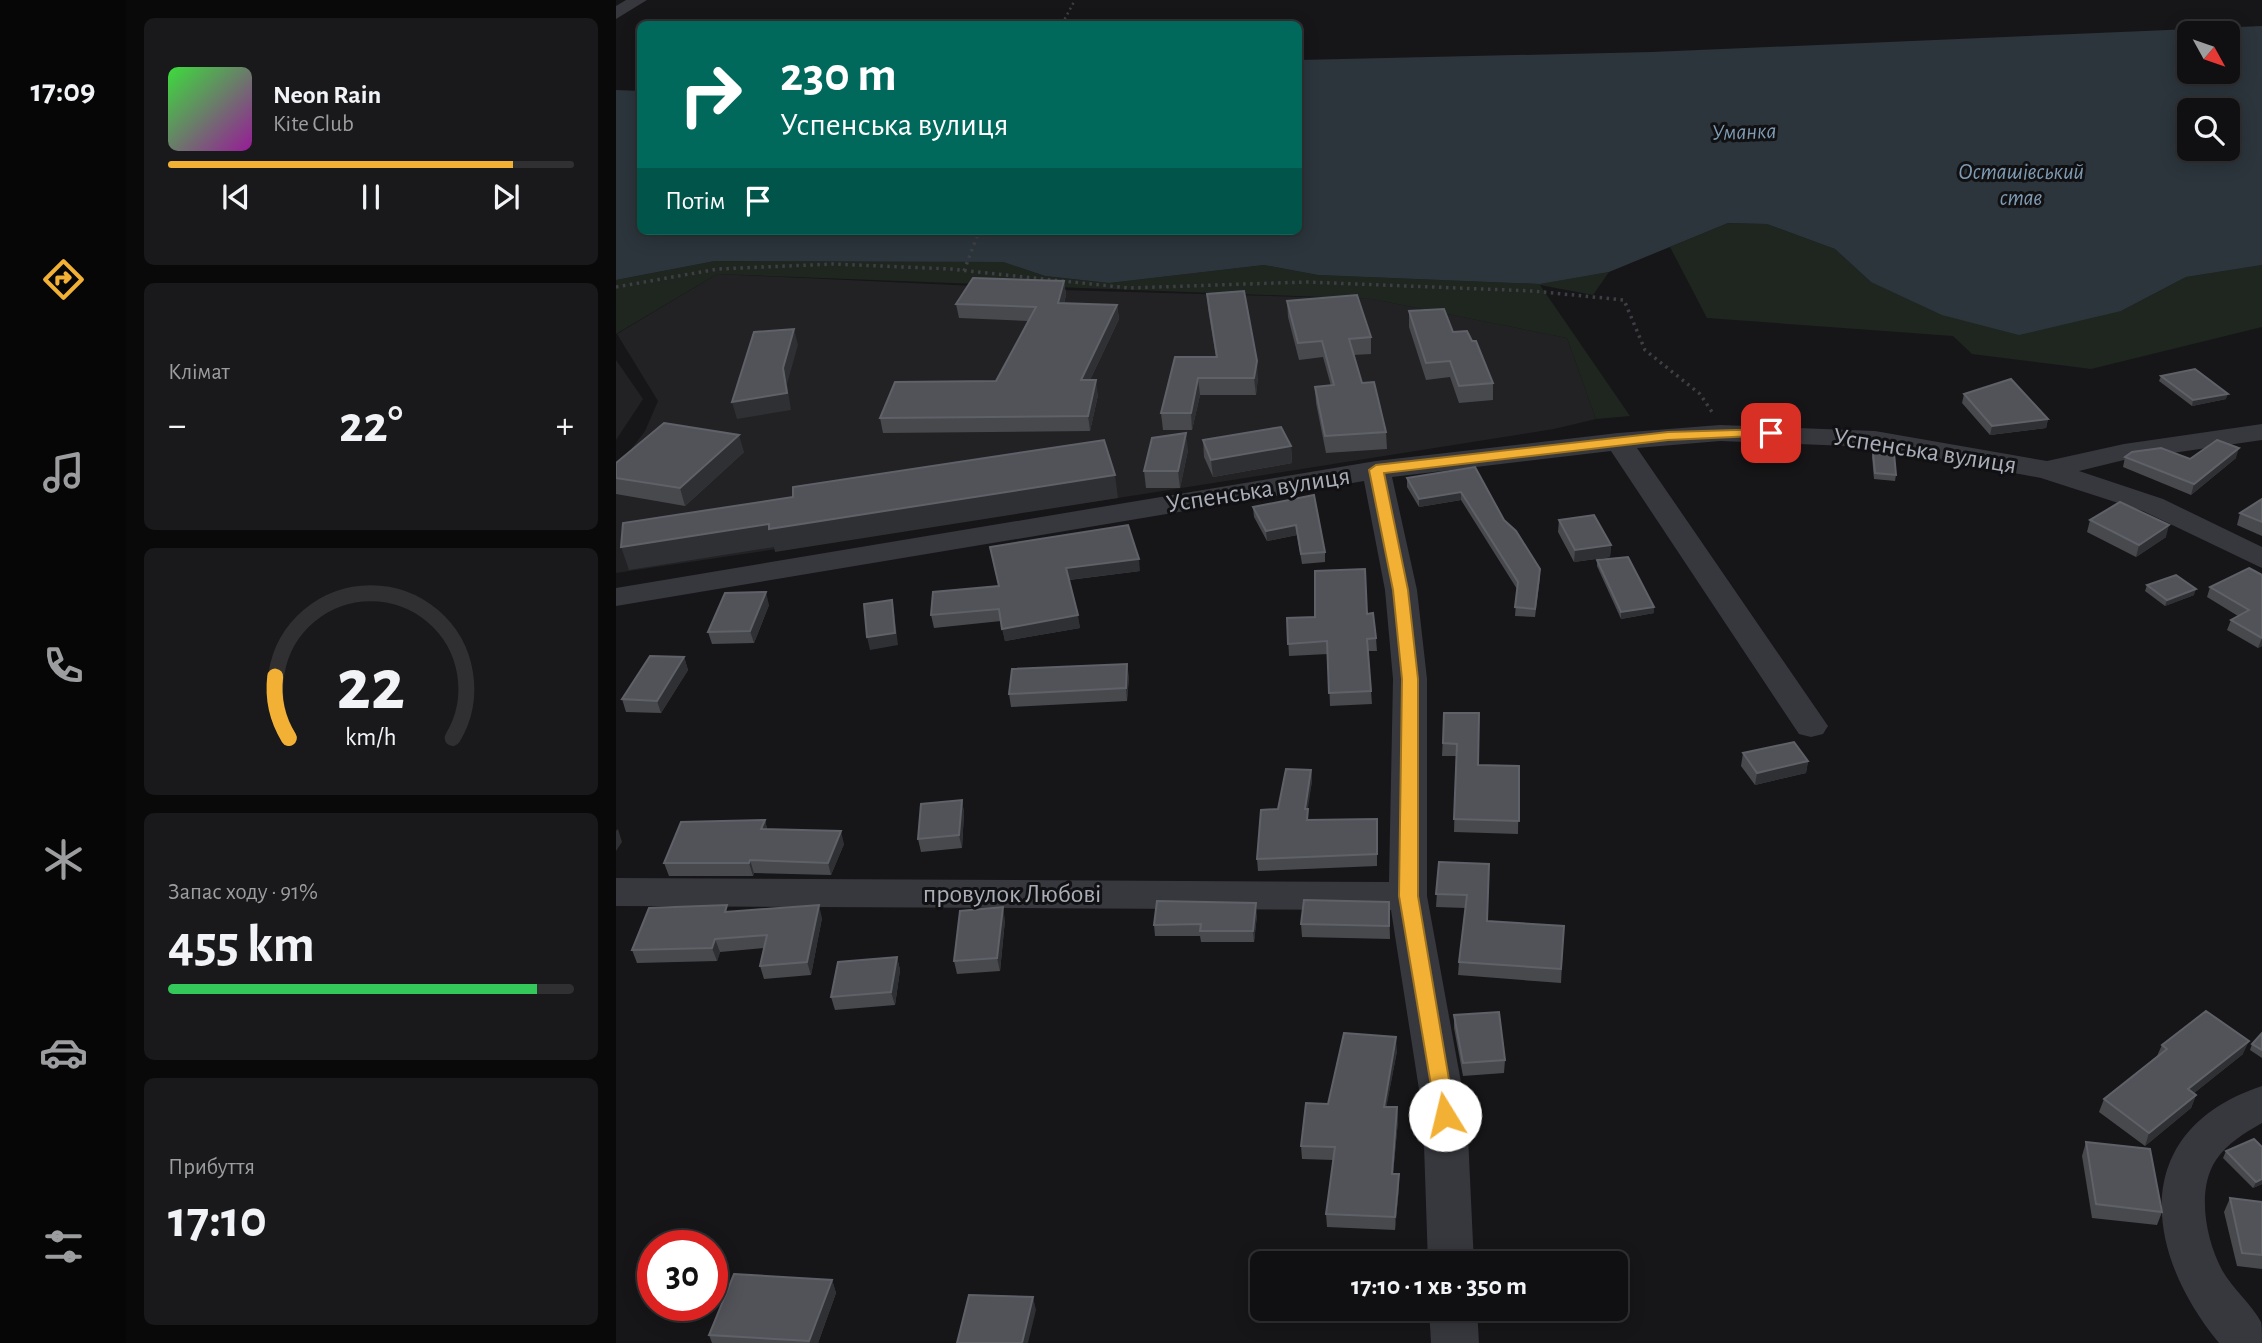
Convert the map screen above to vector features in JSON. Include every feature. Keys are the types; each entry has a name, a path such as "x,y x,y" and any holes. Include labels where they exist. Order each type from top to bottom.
{"street":[{"path":"616,14 638,0"},
{"path":"2047,470 2124,452 2262,432"},
{"name":"Успенська вулиця","path":"616,597 1376,470 1618,441 1720,433 1810,434 1875,439 2047,470 2153,505 2262,559"},
{"path":"1618,441 1811,726"},
{"path":"1376,470 1399,578 1410,679 1408,896 1445,1115 1450,1251"},
{"name":"провулок Любові","path":"616,892 1408,896"},
{"path":"2249,1343 2231,1325 2205,1287 2189,1250 2182,1215 2183,1182 2194,1154 2212,1130 2250,1107"},
{"path":"1454,1321 1455,1343"}],"path":[{"path":"1064,21 1074,0"},
{"path":"964,271 978,235"},
{"path":"616,287 698,271 833,264 964,271 1128,288 1306,282 1533,291 1624,300 1644,349 1667,373 1692,387 1710,405 1720,433"}],"shaded area":[{"path":"1728,223 1767,224 1835,249 1871,282 2121,311 2186,277 2262,265 2262,327 2091,369 1972,354 1953,336 1707,318 1670,247"},
{"path":"715,261 1003,262 1045,276 1109,283 1264,265 1318,275 1539,284 1609,272 1593,295 1540,285 1630,416 1596,419 1567,338 1372,299 717,274 616,334 616,280"},
{"path":"717,274 1059,290 1372,299 1567,338 1596,419 1554,429 1118,498 616,573 616,469 645,431 658,401 617,334"},
{"path":"616,360 643,399 616,440"}],"water":[{"name":"Осташівський став","path":"2262,26 2262,265 2186,277 2121,311 2019,335 1942,315 1871,282 1835,249 1767,224 1728,223 1609,272 1540,284 1318,275 1264,265 1109,283 1045,276 1003,262 715,261 616,280 616,90 637,91 637,235 1302,235 1302,60 1652,52 2177,30 2177,84 2240,84 2240,27"}],"building":[{"path":"973,278 1064,281 1058,303 1117,305 1081,380 1096,380 1088,416 880,418 895,382 996,381 1036,307 956,304"},
{"path":"1244,291 1257,361 1254,378 1198,378 1191,413 1161,413 1175,357 1217,357 1207,294"},
{"path":"1357,295 1371,337 1349,339 1362,383 1374,382 1386,432 1325,436 1315,387 1334,385 1322,341 1298,343 1287,301"},
{"path":"1444,309 1453,332 1467,331 1472,341 1476,341 1493,383 1459,386 1450,361 1426,363 1409,311"},
{"path":"794,329 783,368 787,393 732,402 754,332"},
{"path":"2195,369 2228,394 2193,400 2161,376"},
{"path":"2011,379 2048,419 1992,426 1964,394"},
{"path":"664,423 739,435 680,488 616,478 616,463"},
{"path":"1281,427 1291,446 1211,460 1203,440"},
{"path":"1186,433 1178,471 1144,471 1152,438"},
{"path":"1104,440 1115,475 769,529 769,524 621,547 623,523 793,497 793,487"},
{"path":"2217,440 2239,448 2194,484 2125,457 2132,452 2161,448 2190,459"},
{"path":"1873,452 1894,453 1896,475 1875,473"},
{"path":"1475,467 1504,520 1516,531 1540,569 1535,609 1515,607 1518,582 1461,492 1419,499 1407,478"},
{"path":"1314,495 1325,552 1301,554 1296,525 1266,531 1253,507"},
{"path":"2262,499 2262,522 2240,513"},
{"path":"2120,502 2169,525 2139,545 2090,520"},
{"path":"1594,515 1611,545 1575,550 1559,520"},
{"path":"1128,525 1139,559 1066,568 1078,615 1002,629 999,609 931,615 933,592 999,586 990,547"},
{"path":"1628,557 1654,607 1621,612 1597,560"},
{"path":"2249,568 2262,575 2262,638 2231,620 2249,610 2210,587"},
{"path":"1365,569 1367,614 1373,613 1376,638 1367,639 1371,691 1329,693 1327,641 1288,644 1287,618 1315,617 1315,571"},
{"path":"2176,575 2196,589 2167,600 2147,585"},
{"path":"766,592 750,631 708,632 725,593"},
{"path":"892,600 895,633 867,637 864,604"},
{"path":"650,656 684,657 657,701 622,699"},
{"path":"1127,664 1126,688 1009,694 1012,669"},
{"path":"1444,713 1479,713 1478,765 1519,766 1519,821 1454,819 1457,744 1443,743"},
{"path":"1794,742 1808,761 1757,773 1743,753"},
{"path":"1286,769 1311,770 1305,809 1308,809 1307,820 1377,819 1377,854 1257,859 1261,810 1278,809"},
{"path":"962,800 959,835 918,839 921,804"},
{"path":"765,820 761,829 841,831 828,863 750,860 749,863 664,863 681,822"},
{"path":"1439,862 1489,864 1487,921 1564,926 1561,969 1459,962 1467,895 1436,894"},
{"path":"1304,900 1389,902 1389,926 1301,924"},
{"path":"1157,901 1256,903 1253,931 1200,931 1201,924 1154,925"},
{"path":"727,905 725,912 819,905 807,962 760,966 767,935 715,939 712,948 632,950 649,908"},
{"path":"1003,907 997,958 954,961 960,911"},
{"path":"897,957 891,992 831,997 838,962"},
{"path":"2206,1011 2249,1041 2188,1089 2196,1095 2149,1133 2104,1099 2167,1049 2162,1045"},
{"path":"1499,1012 1505,1060 1463,1063 1454,1015"},
{"path":"1344,1033 1396,1037 1384,1107 1397,1107 1392,1174 1399,1174 1395,1217 1326,1214 1335,1147 1301,1146 1306,1103 1328,1104"},
{"path":"2262,1033 2262,1050 2252,1044"},
{"path":"2254,1139 2262,1147 2262,1179 2256,1182 2226,1151"},
{"path":"2086,1142 2150,1149 2162,1212 2096,1204"},
{"path":"2230,1198 2262,1202 2262,1255 2242,1253"},
{"path":"734,1274 832,1280 809,1341 709,1335 715,1321 728,1321 728,1289"},
{"path":"969,1295 1033,1297 1022,1343 957,1343"}],"route":[{"path":"1445,1115 1408,896 1410,679 1401,590 1391,531 1376,470 1668,436 1771,433"}],"water label":[{"name":"Уманка","path":"1744,131"}]}
